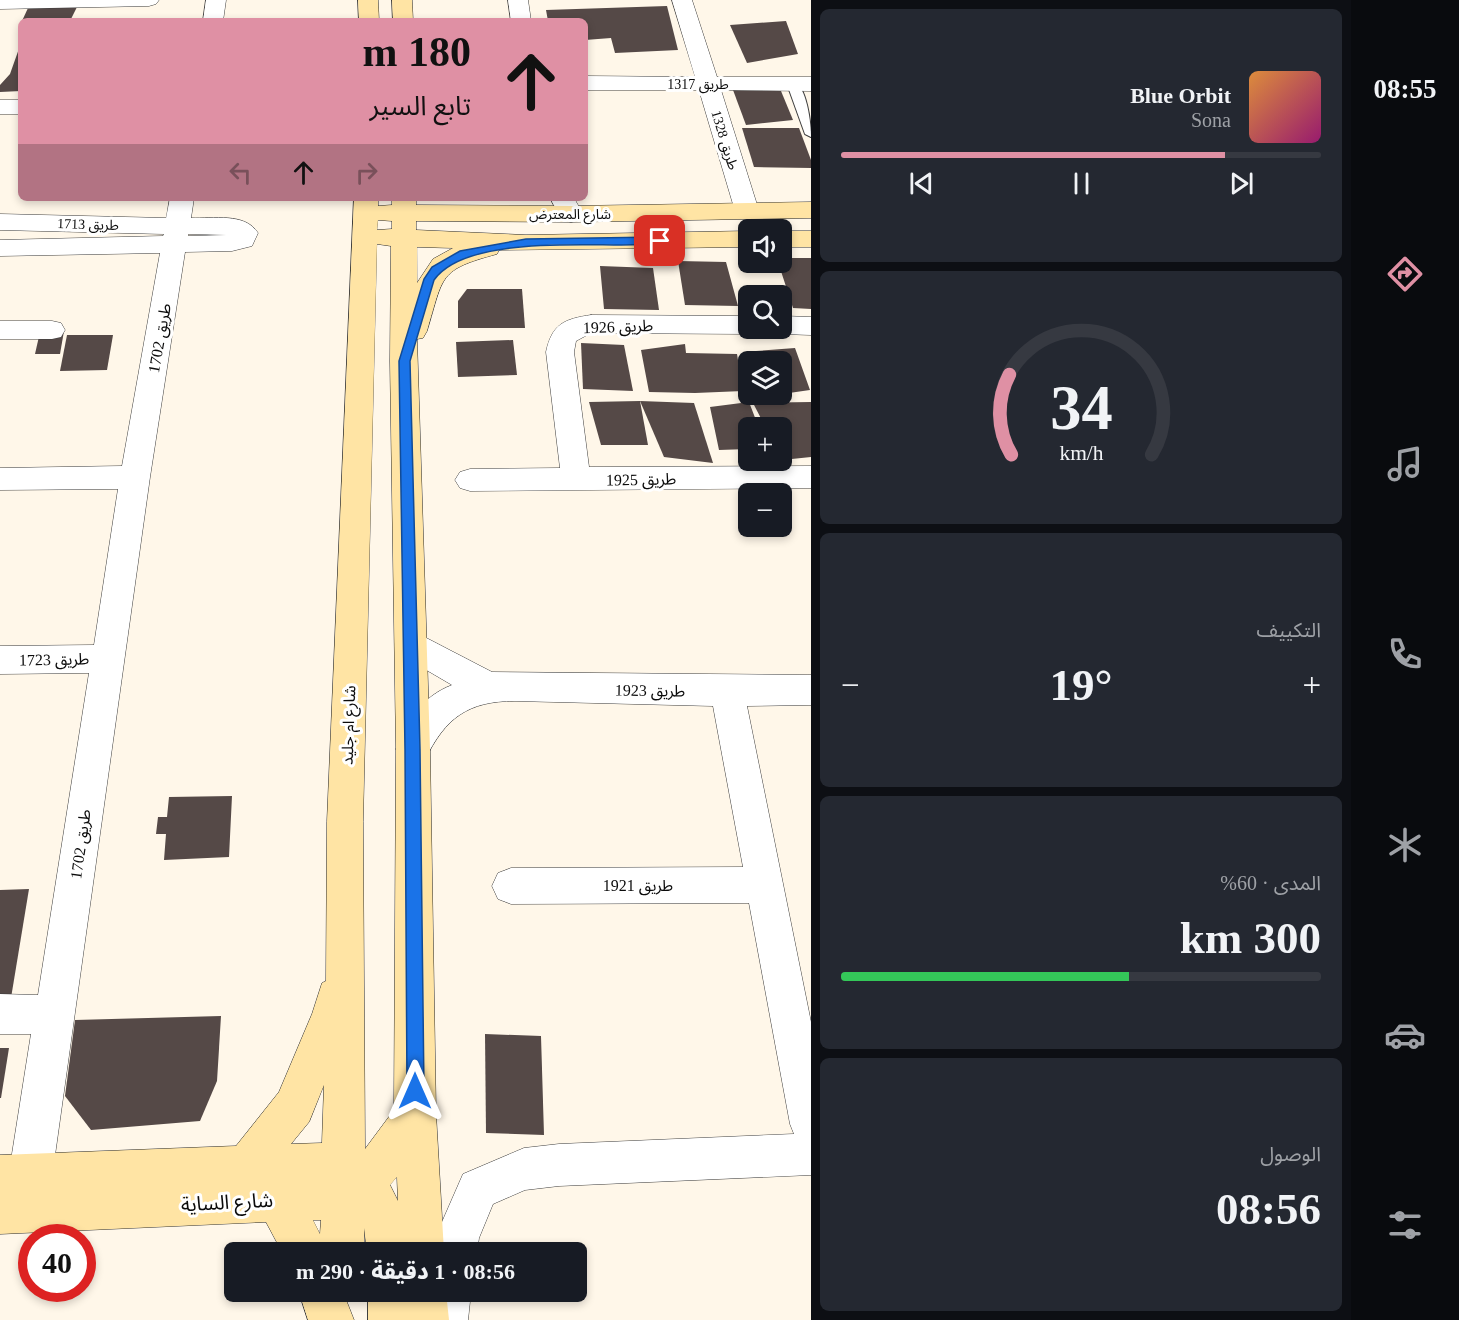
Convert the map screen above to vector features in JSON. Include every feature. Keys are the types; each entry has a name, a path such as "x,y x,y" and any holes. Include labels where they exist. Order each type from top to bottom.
{"street":[{"path":"0,3 85,8 149,0"},
{"path":"213,18 216,0"},
{"path":"368,0 369,18"},
{"path":"402,0 403,18"},
{"path":"518,0 521,18"},
{"name":"طريق 1328","path":"682,0 747,211"},
{"name":"طريق 1317","path":"588,83 802,84"},
{"path":"0,107 18,107"},
{"path":"10,222 26,201"},
{"path":"475,201 515,214"},
{"name":"شارع المعترض","path":"364,216 515,214 567,206 747,211 811,210"},
{"name":"شارع ام جليد","path":"343,1242 350,1180 345,822 364,216"},
{"path":"404,216 404,361 413,749 415,1114 421,1242"},
{"name":"شارع المعترض","path":"404,216 526,243 738,240"},
{"name":"طريق 1713","path":"10,222 178,223"},
{"name":"طريق 1713","path":"0,248 178,223"},
{"name":"طريق 1702","path":"14,1194 54,1015 135,477 178,223"},
{"path":"792,239 811,239"},
{"path":"404,361 429,279 436,270 463,254 526,243"},
{"name":"طريق 1926","path":"576,479 561,352 563,336 580,326 591,324 738,325"},
{"path":"792,325 811,326"},
{"path":"0,330 52,330"},
{"path":"0,479 135,477"},
{"name":"طريق 1925","path":"470,480 811,477"},
{"name":"طريق 1923","path":"411,644 489,687"},
{"name":"طريق 1723","path":"0,660 107,659"},
{"name":"طريق 1923","path":"413,749 423,726 436,710 452,701 489,687 727,692 811,690"},
{"path":"727,692 811,1124"},
{"name":"طريق 1921","path":"511,886 764,885"},
{"path":"247,1166 294,1107 332,1014 346,951"},
{"path":"0,1014 54,1015"},
{"path":"388,1242 385,1223 375,1199 350,1180 384,1162 402,1139 415,1114"},
{"path":"456,1242 478,1188 524,1169 559,1165 811,1154"},
{"name":"شارع الساية","path":"14,1194 247,1166 350,1180"},
{"name":"شارع الساية","path":"14,1194 278,1200 350,1180"},
{"path":"278,1200 301,1242"},
{"path":"325,1302 331,1320"},
{"path":"341,1302 341,1320"},
{"path":"390,1302 391,1320"},
{"path":"425,1302 426,1320"},
{"path":"445,1320 448,1302"}],"lane":[{"path":"802,84 811,134"}],"building":[{"path":"667,6 678,50 615,53 611,38 588,40 588,18 547,18 546,10"},
{"path":"77,7 72,18 23,18 28,8"},
{"path":"786,21 798,54 747,63 730,25"},
{"path":"18,51 18,91 0,92 0,85 10,74"},
{"path":"733,90 781,91 793,120 746,125"},
{"path":"742,128 799,128 811,160 811,168 754,167"},
{"path":"792,258 811,258 811,309 793,308 792,285 786,285 782,273 792,273"},
{"path":"678,261 726,262 738,306 685,305"},
{"path":"600,266 653,268 659,310 604,309"},
{"path":"467,289 522,289 525,328 458,328 458,301"},
{"path":"64,331 60,354 35,354 40,332"},
{"path":"67,335 113,335 107,370 60,371"},
{"path":"513,340 517,375 458,377 456,342"},
{"path":"581,343 624,345 633,391 583,389"},
{"path":"685,344 686,353 737,354 738,391 649,392 641,350"},
{"path":"795,348 810,390 792,393 792,351 756,351"},
{"path":"640,401 648,445 601,445 589,402"},
{"path":"640,401 694,403 713,463 664,457"},
{"path":"792,402 811,402 811,457 792,459 792,417 760,417 754,405 792,405"},
{"path":"738,403 750,405 755,417 738,417 738,449 719,450 710,407"},
{"path":"232,796 229,857 164,860 166,834 156,834 158,817 167,817 169,797"},
{"path":"29,889 10,1004 0,1005 0,890"},
{"path":"221,1016 217,1081 200,1121 91,1130 65,1096 75,1020"},
{"path":"485,1034 541,1036 544,1135 486,1133"},
{"path":"0,1048 9,1048 1,1098 0,1098"}],"route":[{"path":"415,1091 413,749 404,361 429,279 436,270 463,254 480,249 526,243 660,241"}]}
